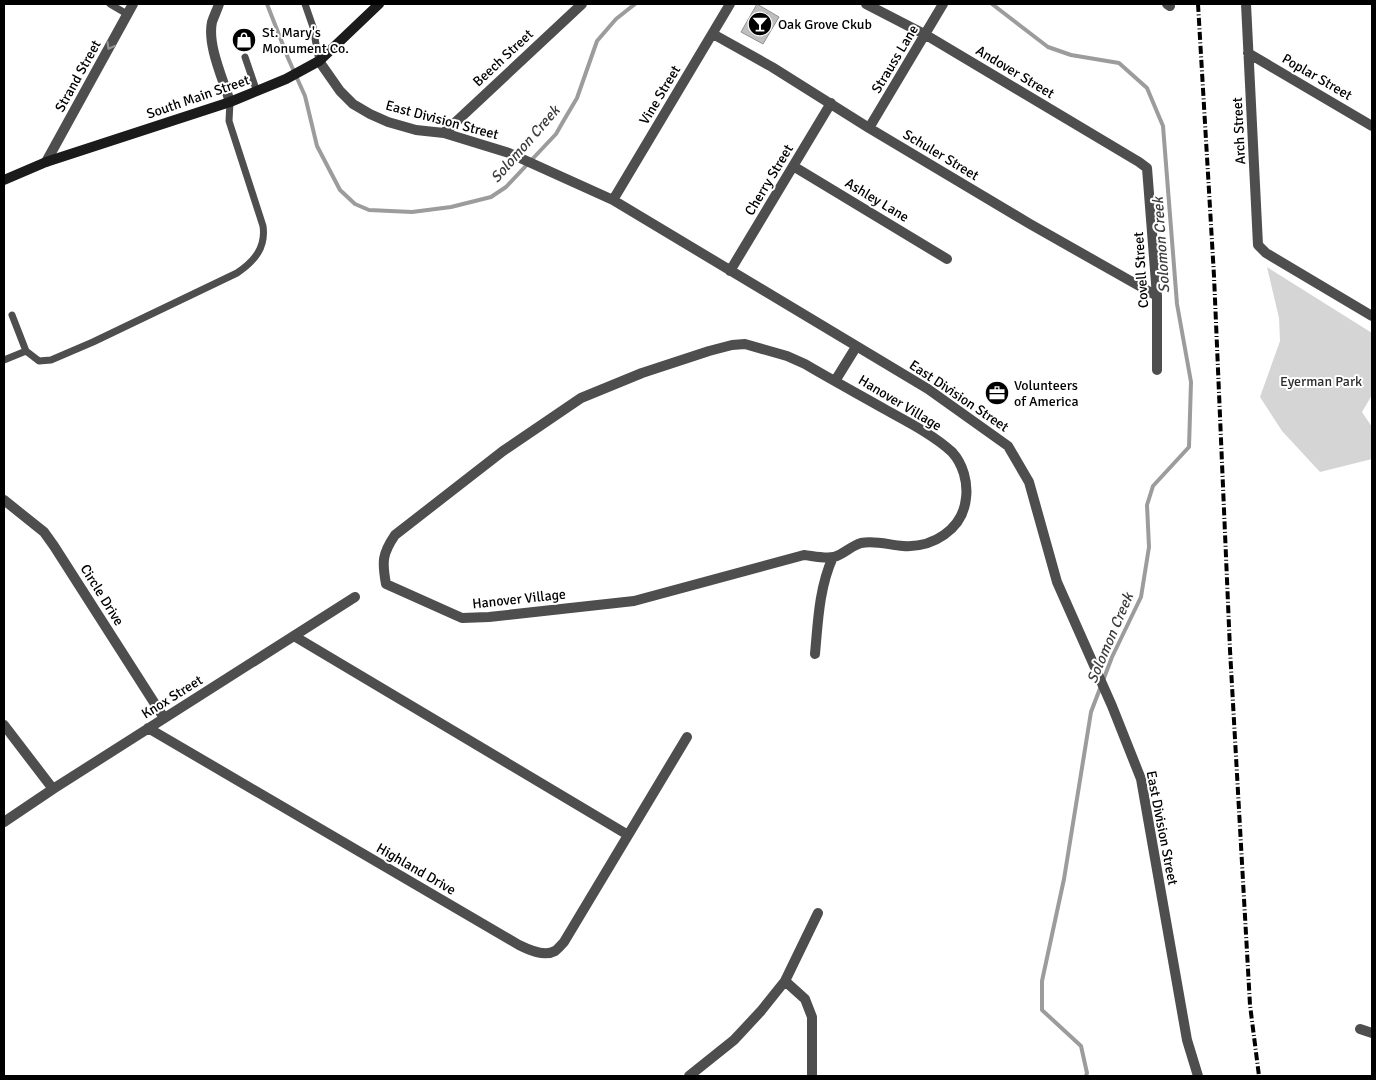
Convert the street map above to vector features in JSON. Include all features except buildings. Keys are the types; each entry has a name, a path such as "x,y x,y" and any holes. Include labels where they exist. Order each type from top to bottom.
{"main road":[{"name":"South Main Street","path":"4,180 46,162 230,102 286,79 319,61 379,4"}],"street":[{"name":"Strand Street","path":"46,162 133,4"},
{"path":"219,4 212,22 211,35 213,48 230,102"},
{"name":"Beech Street","path":"444,133 582,4"},
{"name":"Vine Street","path":"613,200 730,4"},
{"name":"Andover Street","path":"866,4 926,35 1147,168"},
{"name":"Strauss Lane","path":"869,128 943,4"},
{"name":"Arch Street","path":"1246,4 1258,245 1266,253 1372,316"},
{"name":"Schuler Street","path":"713,34 1030,224 1158,296"},
{"name":"Poplar Street","path":"1248,52 1372,126"},
{"name":"East Division Street","path":"319,61 340,91 353,104 370,114 388,122 416,130 444,133 508,153 613,200 928,389 1008,446 1030,482 1057,582 1112,706 1141,779 1187,1040 1198,1076"},
{"name":"Cherry Street","path":"730,271 831,103"},
{"name":"Ashley Lane","path":"793,166 947,258"},
{"name":"Covell Street","path":"1147,168 1158,296 1157,370"},
{"name":"Hanover Village","path":"745,344 787,356 805,364 922,430 952,452 961,466 966,483 966,499 962,514 952,529 940,539 921,545 904,546 877,542 861,544 833,557 804,555 634,601 462,618 386,584 382,562 387,547 395,535 503,451 581,398 642,373 717,349 745,344"},
{"name":"Hanover Village","path":"835,381 856,347"},
{"name":"Circle Drive","path":"4,500 44,532 164,718"},
{"path":"815,654 821,590 825,574 833,557"},
{"name":"Knox Street","path":"4,822 52,789 355,597"},
{"path":"294,636 628,835"},
{"path":"4,725 52,789"},
{"name":"Highland Drive","path":"148,728 519,945 534,952 546,953 556,951 564,942 687,737"},
{"path":"689,1076 734,1040 761,1012 786,981 818,913"},
{"path":"786,981 805,999 812,1017 812,1076"},
{"path":"1360,1029 1372,1033"}],"lane":[{"path":"110,4 128,14"},
{"path":"305,4 313,27 319,61"},
{"path":"245,57 257,92"},
{"path":"12,315 26,351 39,361 51,360 93,342 237,272 254,259 261,248 264,236 263,226 229,121 230,102"},
{"path":"4,360 26,351"}],"green space":[{"name":"Eyerman Park","path":"1267,267 1372,333 1372,395 1362,412 1372,427 1372,459 1320,472 1282,431 1260,397 1280,341 1279,318"}],"waterway":[{"name":"Solomon Creek","path":"267,4 305,96 317,146 340,190 355,204 369,210 412,212 451,207 491,197 506,187 556,134 577,98 597,41 616,19 635,4"},
{"name":"Solomon Creek","path":"992,4 1048,47 1071,55 1119,63 1147,88 1163,126 1177,304 1191,382 1189,447 1153,486 1147,505 1149,547 1141,597 1112,657 1091,712 1064,879 1042,981 1042,1010 1081,1046 1086,1076"}],"railway":[{"path":"1198,4 1214,276 1230,650 1250,1005 1259,1076"}],"place":[{"name":"Oak Grove Ckub","path":"760,24"},
{"name":"St. Mary's Monument Co.","path":"244,40"},
{"name":"Volunteers of America","path":"997,393"}]}
